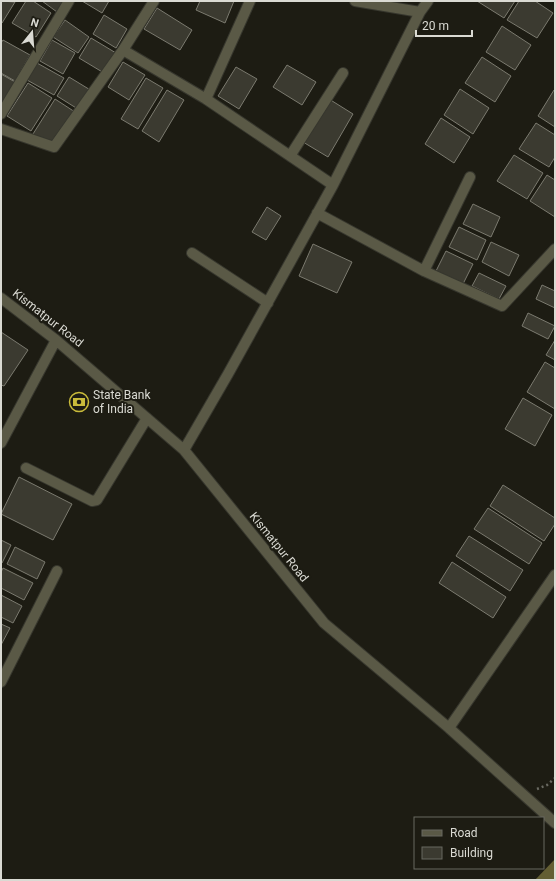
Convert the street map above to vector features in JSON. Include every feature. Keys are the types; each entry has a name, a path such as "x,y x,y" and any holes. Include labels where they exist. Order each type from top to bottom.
{"street":[{"path":"1,114 69,1"},
{"path":"1,129 54,147 123,50 154,1"},
{"path":"206,99 250,1"},
{"path":"355,1 420,12"},
{"path":"184,450 268,303 317,213 420,12 428,1"},
{"path":"123,50 206,99 332,185"},
{"path":"290,156 343,73"},
{"path":"424,272 470,177"},
{"path":"317,213 424,272 502,306 555,248"},
{"path":"192,253 268,303"},
{"name":"Kismatpur Road","path":"1,298 56,340 184,450 324,624 449,728 555,823"},
{"path":"1,443 56,340"},
{"path":"26,468 92,501 97,500 147,418"},
{"path":"1,682 57,571"},
{"path":"449,728 555,575"}],"shaded area":[{"path":"555,859 555,880 535,880"}],"building":[{"path":"1,1 15,2 2,23 1,23"},
{"path":"26,1 33,1 51,13 36,37 12,23"},
{"path":"42,1 64,1 57,12"},
{"path":"82,1 109,1 102,13"},
{"path":"200,1 234,1 225,23 196,10"},
{"path":"477,1 515,1 504,18"},
{"path":"519,1 535,1 553,13 537,38 507,20"},
{"path":"157,8 192,30 180,50 144,29"},
{"path":"104,15 127,29 116,48 93,34"},
{"path":"65,20 89,37 78,53 53,37"},
{"path":"502,26 531,45 515,70 486,52"},
{"path":"91,38 116,53 104,73 79,58"},
{"path":"3,40 30,55 15,81 1,73 1,43"},
{"path":"52,40 75,53 63,74 40,61"},
{"path":"482,57 511,76 495,102 465,83"},
{"path":"123,62 145,75 129,100 108,87"},
{"path":"37,63 64,78 54,95 27,80"},
{"path":"287,65 316,82 302,105 273,87"},
{"path":"236,67 257,79 239,109 218,96"},
{"path":"1,74 15,82 1,107"},
{"path":"69,77 92,91 81,111 57,96"},
{"path":"146,78 163,88 138,129 121,119"},
{"path":"28,83 52,98 31,131 7,116"},
{"path":"460,89 489,108 473,134 444,115"},
{"path":"167,90 184,100 159,142 142,131"},
{"path":"554,90 555,91 555,127 538,116"},
{"path":"55,99 75,112 54,147 33,134"},
{"path":"329,99 353,114 328,157 303,142"},
{"path":"441,118 470,137 454,163 425,144"},
{"path":"536,123 555,135 555,157 549,167 519,149"},
{"path":"514,155 543,173 527,199 497,181"},
{"path":"547,175 555,180 555,217 530,201"},
{"path":"473,204 500,217 491,237 463,224"},
{"path":"267,207 281,216 266,240 252,232"},
{"path":"459,227 486,240 477,260 449,247"},
{"path":"491,242 519,255 509,276 482,262"},
{"path":"313,244 352,262 337,293 299,276"},
{"path":"446,251 473,264 463,284 436,271"},
{"path":"479,273 506,286 499,299 472,286"},
{"path":"542,285 555,291 555,308 536,299"},
{"path":"528,313 555,326 548,339 522,326"},
{"path":"1,332 28,350 4,386 1,385"},
{"path":"555,340 555,360 546,355"},
{"path":"545,362 555,368 555,409 527,392"},
{"path":"523,398 552,415 535,446 505,429"},
{"path":"19,477 72,504 53,540 1,514"},
{"path":"503,485 555,518 555,524 544,541 490,506"},
{"path":"488,508 542,543 529,564 474,529"},
{"path":"469,536 523,570 510,591 456,556"},
{"path":"1,540 11,545 2,563 1,562"},
{"path":"15,547 45,562 37,579 7,564"},
{"path":"452,562 506,597 493,618 439,583"},
{"path":"3,568 33,583 24,600 1,588 1,572"},
{"path":"1,595 22,606 13,623 1,617"},
{"path":"1,624 10,628 1,645"}],"place":[{"name":"State Bank of India","path":"79,402"}]}
